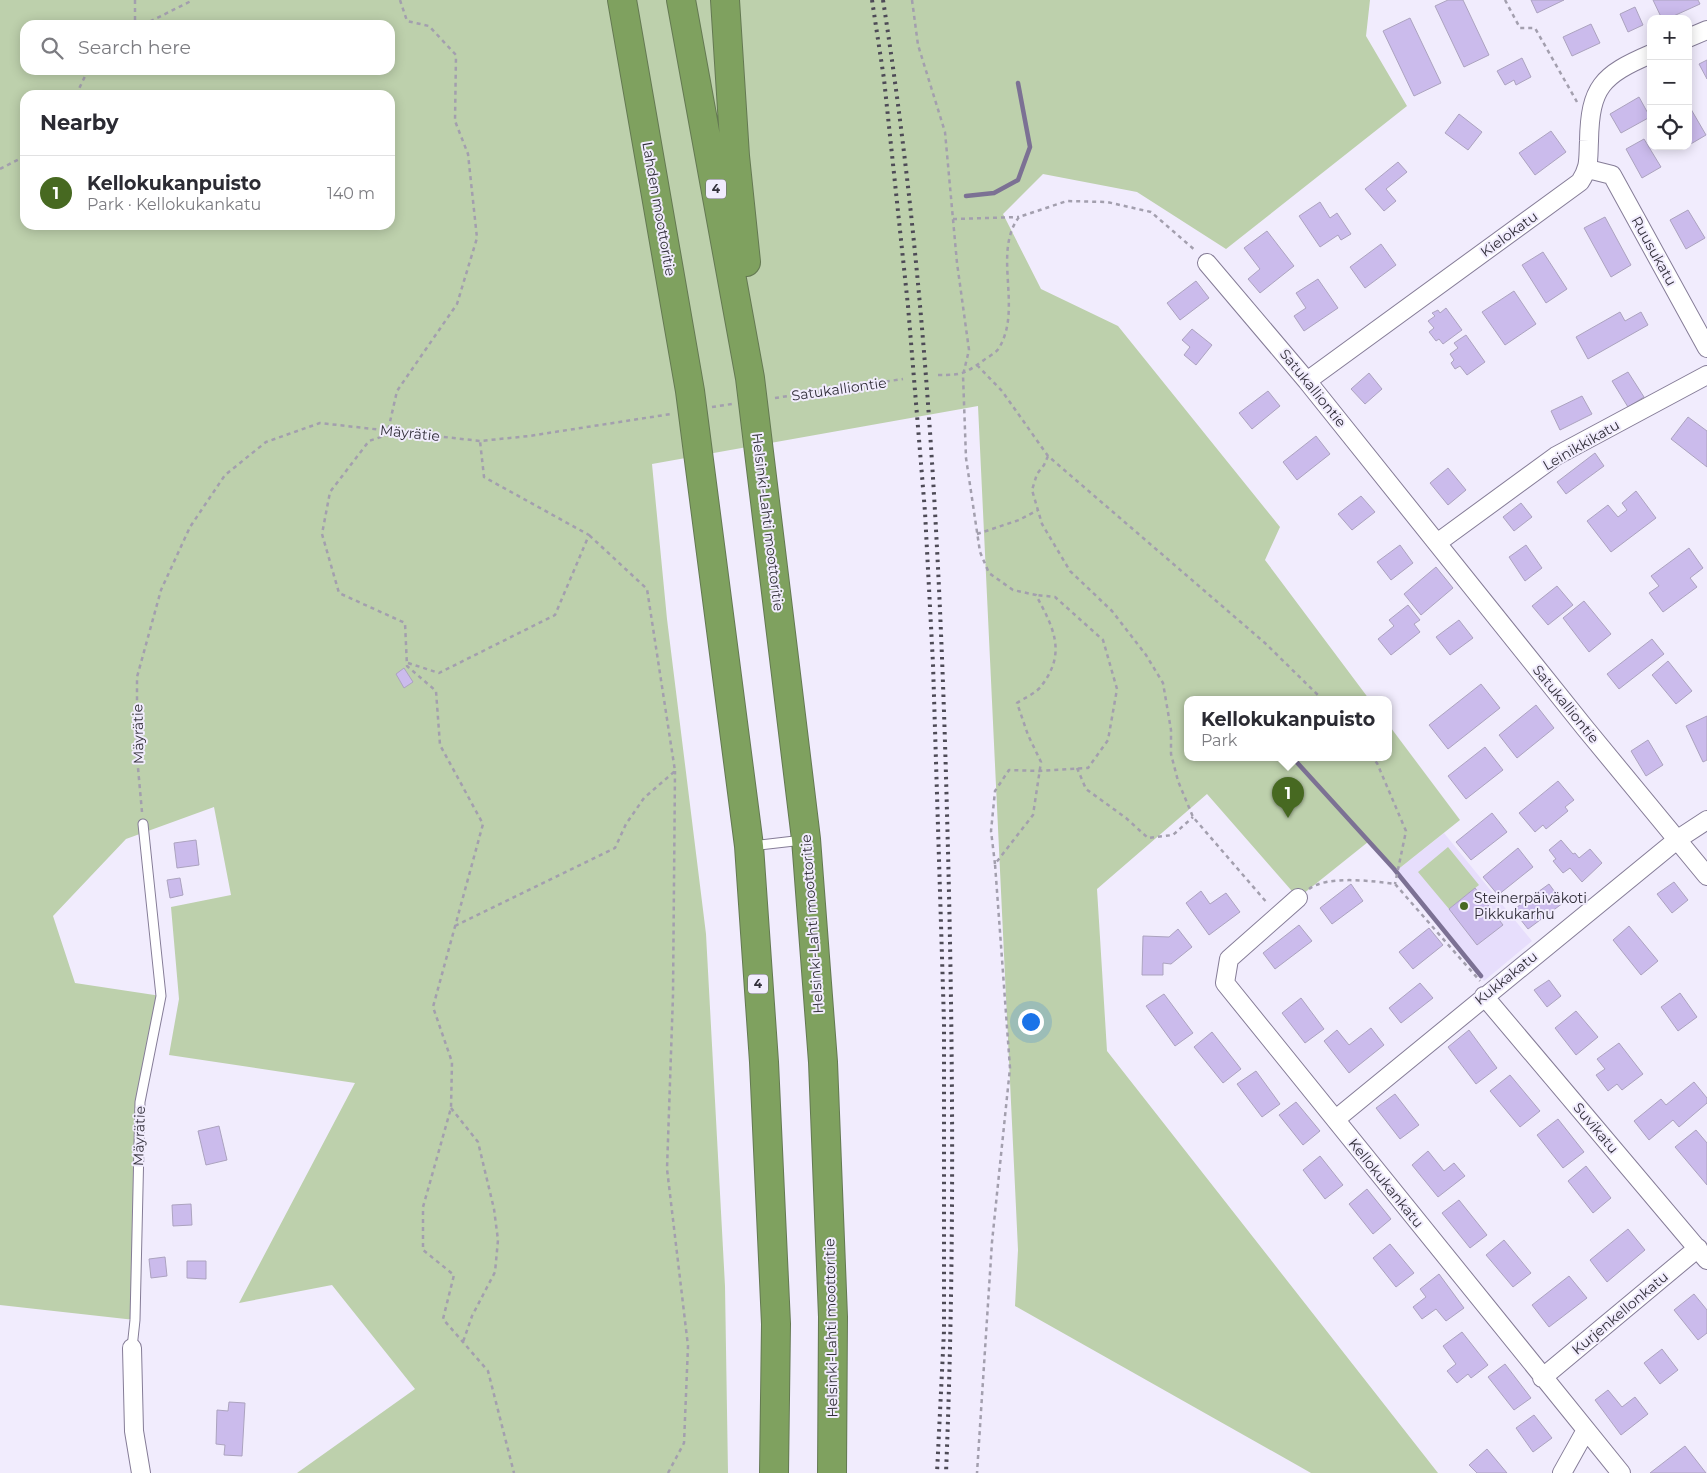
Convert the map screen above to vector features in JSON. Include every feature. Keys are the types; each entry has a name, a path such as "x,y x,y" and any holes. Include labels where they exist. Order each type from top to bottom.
{"highway":[{"path":"612,0 644,118"},
{"name":"Lahden moottoritie","path":"622,0 644,118 690,413"},
{"name":"4","path":"681,0 750,378"},
{"path":"724,0 735,156 747,276 750,378"},
{"name":"Helsinki-Lahti moottoritie","path":"750,378 806,839 824,1092 833,1317 832,1473"},
{"name":"4","path":"690,413 749,846 764,1062 776,1314 774,1473"}],"street":[{"path":"1692,36 1707,30"},
{"path":"1588,169 1590,110 1600,86 1621,67 1647,56"},
{"name":"Ruusukatu","path":"1588,169 1612,175 1707,348"},
{"name":"Kielokatu","path":"1307,380 1580,182 1588,169"},
{"name":"Satukalliontie","path":"1207,263 1307,380 1585,728 1707,876"},
{"name":"Leinikkikatu","path":"1437,543 1556,456 1707,375"},
{"name":"Kukkakatu","path":"1336,1119 1678,839 1707,820"},
{"name":"Kellokukankatu","path":"1298,898 1229,959 1225,983 1542,1378 1621,1473"},
{"name":"Suvikatu","path":"1487,994 1702,1254"},
{"name":"Kurjenkellonkatu","path":"1542,1378 1702,1254"},
{"name":"Mäyrätie","path":"132,1348 134,1431 141,1473"},
{"path":"1562,1473 1586,1430"}],"lane":[{"name":"Mäyrätie","path":"132,1348 135,1320 140,1102 161,996 143,824"},
{"path":"749,846 806,839"}],"path":[{"path":"134,0 135,20"},
{"path":"153,20 193,0"},
{"path":"400,0 407,21 429,26 456,55 455,121 468,154 477,238 457,304 397,391 387,435 369,440 330,492 322,534 339,594 405,623 407,666 436,691 440,745 483,824 434,1007 452,1062 452,1108 423,1207 423,1250 454,1275 443,1319 488,1371 514,1473"},
{"path":"912,0 918,45 945,132 953,219 969,350 963,375 966,458 980,552 989,573 1014,590 1055,597 1103,640 1117,689 1108,740 1088,768 1039,771 1009,770 995,791 991,831 1010,1068 992,1242 976,1473"},
{"path":"1505,0 1520,28 1535,28 1574,100 1590,110"},
{"path":"78,90 86,75"},
{"path":"0,169 20,159"},
{"path":"953,219 1019,218 1067,201 1107,202 1150,212 1207,263"},
{"path":"938,375 963,375 998,350 1010,318 1008,244 1015,223 1019,218"},
{"path":"977,365 1002,391 1048,456 1266,643 1319,696"},
{"name":"Satukalliontie","path":"775,398 902,379"},
{"path":"690,413 738,404"},
{"name":"Mäyrätie","path":"143,824 137,757 137,677 161,590 190,527 225,475 266,442 320,423 480,441 529,436 690,413"},
{"path":"480,441 484,477 589,535 647,589 675,771 673,995 668,1169 688,1346 684,1443 668,1473"},
{"path":"1048,456 1044,466 1037,474 1032,490 1042,524 1070,571 1112,611 1146,655 1162,683 1171,730 1173,763 1178,781 1193,817 1277,916"},
{"path":"977,534 1019,520 1038,510"},
{"path":"407,663 439,674 555,615 589,535"},
{"path":"995,864 1033,815 1041,762 1028,735 1017,704 1042,686 1057,656 1054,628 1036,595"},
{"path":"1374,761 1406,831 1395,884"},
{"path":"1077,768 1086,789 1126,818 1148,838 1173,835 1193,817"},
{"path":"455,926 615,848 626,824 644,798 675,771"},
{"path":"1298,898 1316,883 1361,880 1395,884 1487,994"},
{"path":"452,1108 478,1142 494,1209 498,1240 495,1272 472,1316 463,1342"}],"shaded area":[{"name":"Steinerpäiväkoti Pikkukarhu","path":"1444,833 1532,941 1484,981 1396,871"}],"green space":[{"path":"0,0 1370,0 1366,36 1407,106 1226,249 1137,192 1043,174 1003,214 1041,289 1118,326 1280,527 1265,560 1367,696 1184,696 1184,761 1392,761 1392,729 1460,820 1396,871 1368,842 1298,898 1207,794 1097,889 1107,1051 1438,1473 1311,1473 1015,1306 1018,1250 978,406 652,464 667,619 706,934 725,1286 728,1473 297,1473 415,1389 332,1285 239,1303 355,1083 169,1055 179,999 171,907 231,895 214,807 126,839 53,916 75,983 161,996 140,1102 135,1320 0,1305"},
{"path":"1448,847 1479,885 1449,909 1418,872"}],"building":[{"path":"1448,0 1463,0 1489,55 1464,67 1435,6"},
{"path":"1531,0 1564,0 1537,13"},
{"path":"1653,0 1698,0 1700,4 1676,15 1660,15"},
{"path":"1635,7 1643,25 1628,32 1620,14"},
{"path":"1410,18 1441,83 1414,96 1383,31"},
{"path":"1591,24 1600,43 1572,56 1563,37"},
{"path":"1522,58 1531,77 1516,85 1514,80 1505,85 1497,71"},
{"path":"1707,60 1707,79 1699,64"},
{"path":"1639,97 1647,112 1647,119 1621,133 1610,114"},
{"path":"1692,111 1706,135 1692,143"},
{"path":"1459,114 1482,132 1468,150 1445,133"},
{"path":"1551,131 1566,152 1535,175 1519,153"},
{"path":"1644,139 1647,144 1647,150 1651,150 1661,167 1642,178 1626,149"},
{"path":"1398,162 1407,172 1386,189 1396,201 1384,211 1365,189"},
{"path":"1320,202 1330,218 1337,213 1351,234 1341,240 1338,235 1320,247 1299,216"},
{"path":"1688,210 1705,238 1686,249 1670,220"},
{"path":"1605,217 1631,265 1611,277 1584,228"},
{"path":"1267,231 1294,266 1260,293 1248,279 1260,269 1244,248"},
{"path":"1381,244 1396,265 1365,288 1350,267"},
{"path":"1543,252 1567,289 1546,303 1522,265"},
{"path":"1318,279 1338,308 1304,331 1294,316 1306,308 1296,293"},
{"path":"1196,281 1209,298 1180,320 1167,303"},
{"path":"1514,291 1536,324 1505,345 1482,312"},
{"path":"1446,308 1462,330 1443,344 1439,339 1436,341 1429,332 1434,328 1428,321 1435,316 1432,313 1438,310 1440,313"},
{"path":"1620,312 1625,321 1641,312 1648,325 1588,359 1576,337"},
{"path":"1192,329 1212,345 1196,365 1184,355 1190,347 1182,340"},
{"path":"1466,335 1485,362 1467,375 1460,366 1455,369 1451,363 1454,360 1450,354 1458,348 1454,343"},
{"path":"1628,372 1644,397 1628,407 1612,381"},
{"path":"1369,373 1382,389 1365,404 1351,389"},
{"path":"1268,391 1280,406 1252,429 1239,413"},
{"path":"1582,396 1592,414 1560,430 1551,411"},
{"path":"1688,417 1707,431 1707,467 1671,439"},
{"path":"1316,436 1330,454 1297,480 1283,462"},
{"path":"1595,453 1604,466 1566,494 1557,482"},
{"path":"1448,468 1466,490 1448,505 1430,483"},
{"path":"1636,491 1656,518 1611,552 1587,521 1608,505 1618,517 1627,510 1622,503"},
{"path":"1361,496 1375,512 1352,530 1338,514"},
{"path":"1521,503 1532,517 1514,531 1503,517"},
{"path":"1400,545 1413,563 1391,580 1377,562"},
{"path":"1526,545 1542,568 1525,581 1509,557"},
{"path":"1689,548 1703,568 1690,578 1697,587 1663,612 1649,593 1659,586 1651,576"},
{"path":"1436,567 1453,588 1421,615 1404,594"},
{"path":"1557,586 1573,605 1548,625 1532,606"},
{"path":"1584,601 1611,634 1589,652 1563,618"},
{"path":"1408,605 1420,620 1414,624 1420,632 1391,655 1378,639 1394,626 1389,620"},
{"path":"1459,620 1473,638 1450,655 1436,637"},
{"path":"1652,639 1664,654 1619,689 1607,674"},
{"path":"1668,661 1692,691 1676,704 1652,675"},
{"path":"404,668 413,682 404,688 396,674"},
{"path":"1481,684 1500,708 1448,749 1429,725"},
{"path":"1536,705 1554,728 1517,758 1499,735"},
{"path":"1707,716 1707,760 1703,762 1686,726"},
{"path":"1648,740 1663,765 1646,776 1631,751"},
{"path":"1485,747 1503,770 1466,799 1448,776"},
{"path":"1558,781 1574,800 1565,807 1568,811 1546,829 1543,825 1535,832 1519,813"},
{"path":"1492,813 1507,832 1471,860 1456,842"},
{"path":"196,840 199,865 177,868 174,843"},
{"path":"1561,840 1579,858 1590,849 1602,863 1582,882 1570,868 1563,873 1553,861 1556,859 1549,850"},
{"path":"1518,848 1533,867 1498,895 1483,877"},
{"path":"180,878 183,895 170,898 167,880"},
{"path":"1674,882 1688,900 1672,913 1657,894"},
{"path":"1351,884 1363,901 1332,924 1320,908"},
{"path":"1549,884 1563,903 1528,929 1513,910"},
{"path":"1475,888 1503,925 1477,945 1449,909"},
{"path":"1201,891 1210,904 1226,893 1240,912 1209,935 1186,903"},
{"path":"1299,925 1312,941 1275,969 1263,953"},
{"path":"1629,926 1658,961 1641,975 1613,940"},
{"path":"1429,928 1443,945 1413,969 1399,952"},
{"path":"1178,929 1192,947 1171,964 1163,963 1163,975 1142,975 1143,936 1169,937"},
{"path":"1549,980 1561,996 1547,1007 1534,990"},
{"path":"1420,983 1433,998 1401,1023 1389,1008"},
{"path":"1680,993 1697,1017 1678,1031 1661,1007"},
{"path":"1164,994 1193,1033 1175,1046 1146,1006"},
{"path":"1301,998 1324,1029 1305,1043 1282,1013"},
{"path":"1576,1011 1598,1037 1576,1055 1555,1028"},
{"path":"1371,1028 1384,1045 1349,1073 1324,1041 1337,1030 1349,1045"},
{"path":"1469,1030 1497,1068 1476,1084 1448,1047"},
{"path":"1212,1032 1241,1069 1223,1083 1194,1047"},
{"path":"1619,1043 1643,1074 1622,1090 1617,1084 1608,1091 1596,1075 1605,1069 1597,1059"},
{"path":"1256,1071 1280,1104 1262,1117 1237,1084"},
{"path":"1510,1075 1540,1111 1520,1127 1490,1091"},
{"path":"1694,1082 1707,1098 1707,1103 1679,1127 1673,1120 1649,1140 1634,1121 1661,1099 1666,1105"},
{"path":"1395,1094 1419,1125 1400,1139 1376,1108"},
{"path":"1296,1102 1320,1131 1303,1145 1279,1115"},
{"path":"1558,1119 1584,1152 1563,1168 1537,1135"},
{"path":"219,1126 227,1160 206,1165 198,1131"},
{"path":"1696,1130 1707,1143 1707,1185 1675,1147"},
{"path":"1428,1151 1444,1171 1454,1163 1465,1176 1438,1197 1412,1165"},
{"path":"1320,1156 1343,1185 1325,1199 1303,1170"},
{"path":"1586,1166 1611,1198 1593,1213 1568,1181"},
{"path":"1367,1189 1391,1219 1373,1234 1349,1204"},
{"path":"1459,1200 1487,1235 1470,1248 1442,1213"},
{"path":"191,1204 192,1225 173,1226 172,1205"},
{"path":"1628,1229 1645,1250 1607,1282 1590,1260"},
{"path":"1504,1240 1531,1273 1513,1287 1486,1255"},
{"path":"1390,1244 1414,1273 1396,1287 1373,1258"},
{"path":"165,1257 167,1276 151,1278 149,1259"},
{"path":"187,1261 206,1261 206,1279 187,1278"},
{"path":"1439,1274 1464,1308 1446,1321 1436,1309 1422,1319 1413,1307 1426,1297 1420,1289"},
{"path":"1569,1276 1587,1298 1549,1327 1532,1305"},
{"path":"1694,1294 1707,1310 1707,1333 1698,1340 1674,1310"},
{"path":"1462,1332 1488,1365 1471,1378 1468,1374 1457,1383 1447,1371 1456,1364 1443,1346"},
{"path":"1662,1349 1678,1370 1660,1384 1644,1363"},
{"path":"1505,1364 1531,1398 1514,1410 1488,1377"},
{"path":"1608,1390 1622,1407 1635,1397 1648,1414 1621,1435 1595,1400"},
{"path":"229,1402 245,1403 242,1456 224,1455 225,1445 216,1444 217,1410 228,1411"},
{"path":"1534,1415 1552,1438 1533,1452 1516,1428"},
{"path":"1685,1446 1706,1473 1650,1473"},
{"path":"1487,1449 1507,1473 1477,1473 1469,1465"}],"waterway":[{"path":"966,196 994,193 1018,180 1030,147 1018,83"},
{"path":"1296,761 1394,869 1481,976"}],"railway":[{"path":"872,0 884,79 908,306 925,512 933,664 944,1022 944,1331 937,1473"},
{"path":"883,0 898,101 920,304 935,507 940,609 947,813 952,1060 951,1308 946,1473"}],"place":[{"name":"Kellokukanpuisto","path":"1288,818"},
{"name":"Steinerpäiväkoti Pikkukarhu","path":"1464,906"}]}
